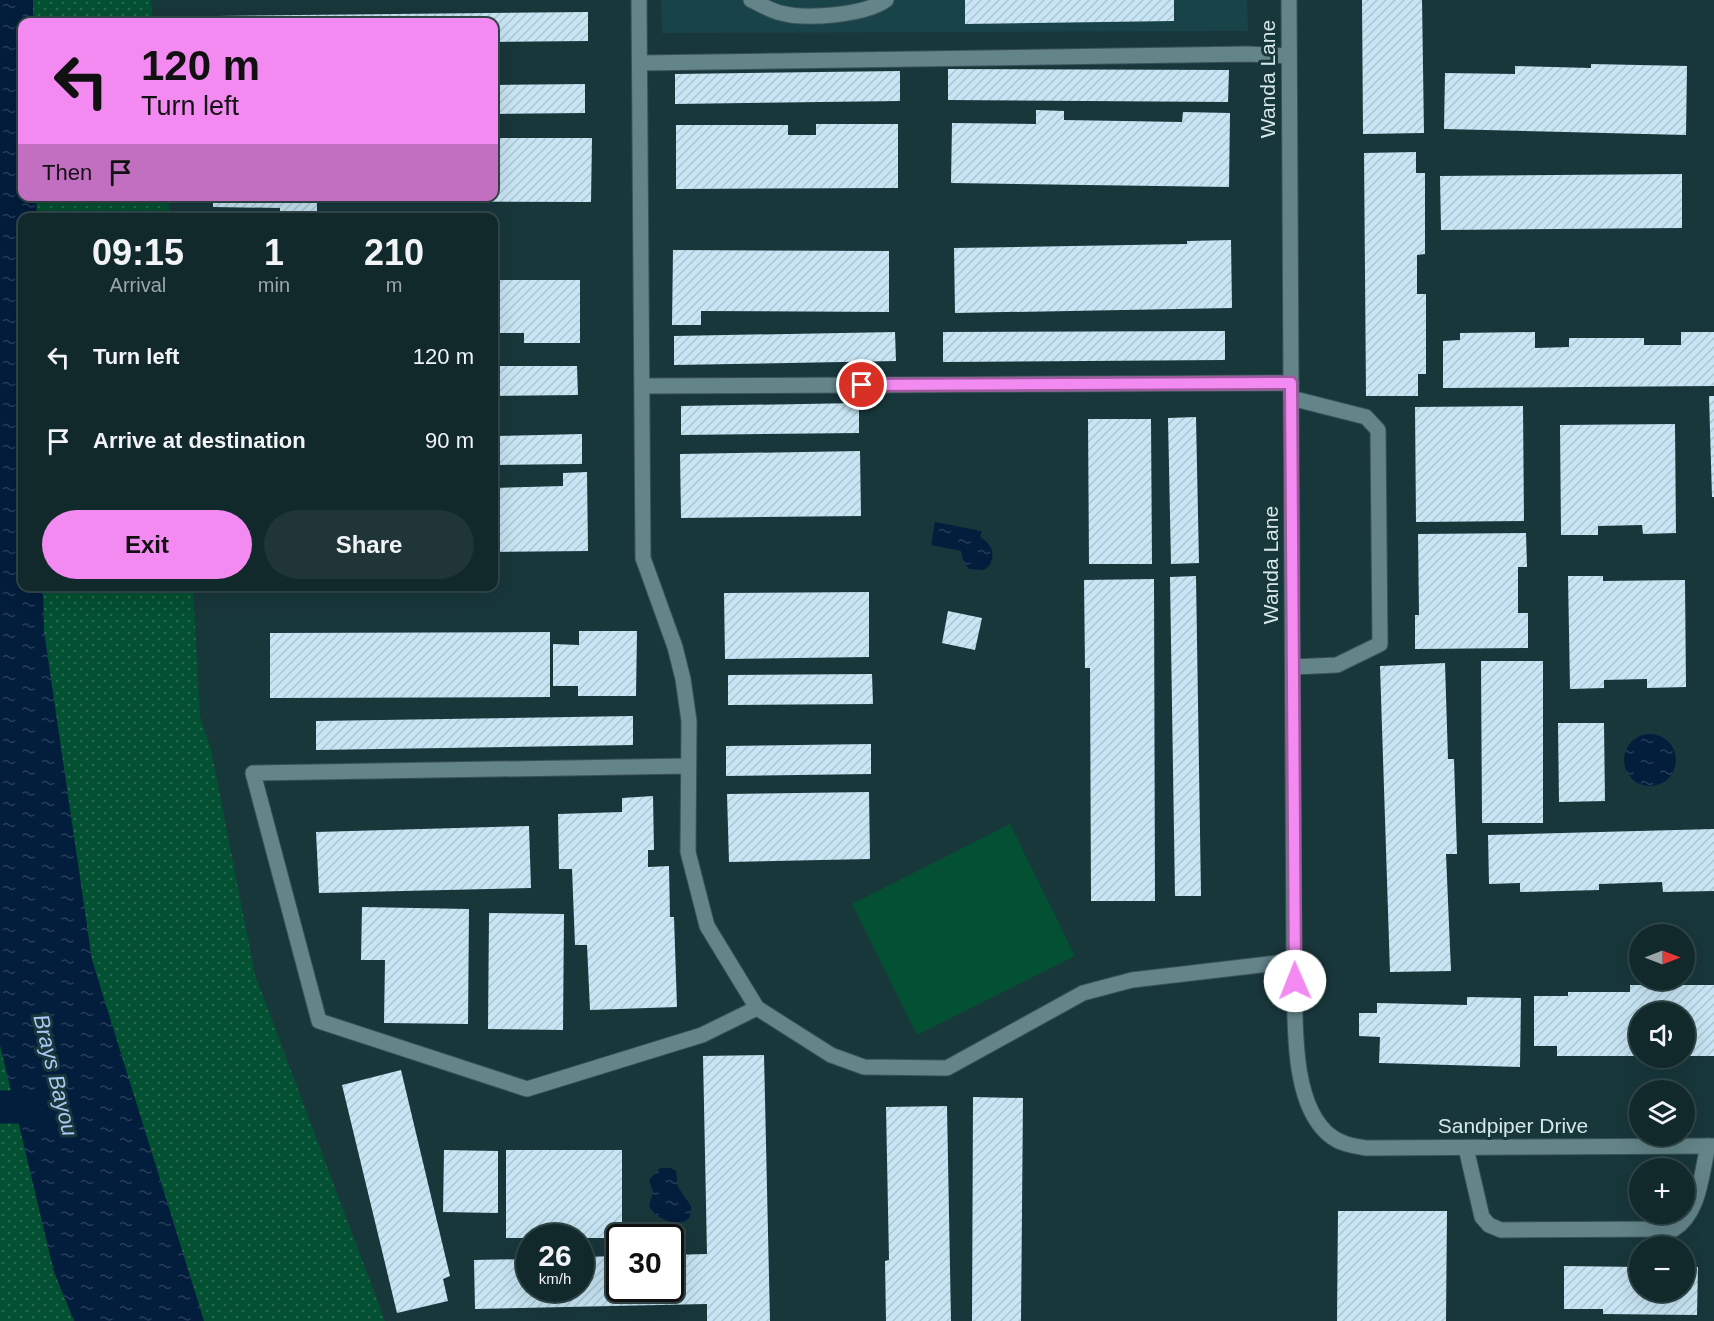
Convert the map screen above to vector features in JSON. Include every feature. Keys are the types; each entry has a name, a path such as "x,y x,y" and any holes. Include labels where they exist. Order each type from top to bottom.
{"street":[{"path":"639,0 643,558 675,646 684,679 689,721 688,852 707,926 757,1008 831,1055 864,1067 947,1068 1083,993 1132,980 1294,961"},
{"path":"751,0 781,14 848,15 879,5 886,0"},
{"name":"Wanda Lane","path":"1289,0 1294,961 1301,1082 1320,1126"},
{"path":"640,63 1248,54 1289,56"},
{"path":"642,387 1291,391 1366,417 1378,430 1380,644 1337,665 1293,667"},
{"path":"687,766 253,773 320,1021 526,1089 702,1035 757,1008"},
{"name":"Sandpiper Drive","path":"1320,1126 1333,1138 1358,1147 1711,1146"},
{"path":"1466,1148 1482,1217 1490,1225 1501,1230 1674,1229 1691,1214 1711,1146"}],"shaded area":[{"path":"661,0 1247,0 1248,31 662,33"}],"green space":[{"path":"0,0 151,0 153,18 18,18 18,201 168,201 170,213 18,213 18,591 193,591 200,717 211,749 255,975 385,1321 0,1321"},
{"path":"1010,824 1075,956 917,1035 852,904"}],"water":[{"name":"Brays Bayou","path":"0,0 33,0 33,18 18,18 18,201 36,201 37,213 18,213 18,591 43,591 44,631 92,960 204,1321 74,1321 54,1272 0,1045"},
{"path":"935,522 982,531 980,537 992,550 989,566 984,570 969,569 963,561 961,551 931,545"},
{"path":"1645,734 1655,734 1669,741 1676,760 1669,779 1655,786 1645,786 1635,782 1628,775 1624,765 1624,755 1628,745 1635,738"},
{"path":"660,1168 671,1168 676,1171 678,1187 691,1206 690,1217 686,1221 674,1222 662,1219 649,1206 653,1192 649,1180"}],"building":[{"path":"965,0 1174,0 1174,21 965,24"},
{"path":"1362,0 1422,0 1424,133 1363,134"},
{"path":"588,12 588,41 498,42 498,18 218,18 218,16"},
{"path":"1591,64 1687,66 1686,135 1444,129 1445,73 1515,74 1515,66 1591,68"},
{"path":"948,69 1229,70 1228,102 948,100"},
{"path":"900,71 900,101 675,104 675,74"},
{"path":"585,84 585,113 498,114 498,85"},
{"path":"1036,110 1064,111 1064,120 1182,122 1183,112 1230,113 1229,187 951,183 952,123 1036,124"},
{"path":"816,124 898,124 898,188 676,189 676,125 788,125 788,135 816,135"},
{"path":"498,138 592,138 591,202 317,201 498,201"},
{"path":"1416,152 1416,173 1425,173 1425,254 1417,255 1417,294 1426,294 1426,374 1418,374 1418,396 1366,396 1364,153"},
{"path":"1682,174 1682,228 1441,230 1440,176"},
{"path":"213,201 317,201 317,211 213,207"},
{"path":"1231,240 1232,308 955,313 954,248 1187,244 1187,241"},
{"path":"673,250 889,251 889,312 701,311 701,325 672,325"},
{"path":"498,280 580,280 580,343 524,343 524,333 498,333"},
{"path":"1225,331 1225,360 943,362 943,332"},
{"path":"895,332 896,361 674,365 674,336"},
{"path":"1535,332 1535,348 1569,347 1569,338 1644,338 1644,345 1681,345 1681,332 1714,332 1714,386 1443,388 1443,341 1460,340 1460,333"},
{"path":"498,366 577,366 578,395 498,396"},
{"path":"1709,396 1714,396 1714,497 1712,497"},
{"path":"859,403 859,433 681,435 681,406"},
{"path":"1523,406 1524,521 1416,522 1415,407"},
{"path":"1196,417 1199,563 1171,564 1168,418"},
{"path":"1088,419 1151,419 1152,564 1089,564"},
{"path":"1675,424 1676,533 1643,534 1642,525 1598,526 1598,535 1561,535 1560,425"},
{"path":"582,434 582,464 498,465 498,436"},
{"path":"860,451 861,516 681,518 680,454"},
{"path":"587,472 588,551 498,552 498,488 563,486 563,473"},
{"path":"1526,533 1527,567 1518,567 1518,613 1528,613 1528,648 1415,649 1415,615 1419,615 1418,534"},
{"path":"1196,576 1201,896 1175,896 1170,577"},
{"path":"1568,576 1603,576 1603,581 1685,580 1686,687 1647,688 1647,679 1604,680 1604,688 1570,689"},
{"path":"1154,579 1155,901 1091,901 1090,668 1085,668 1084,580"},
{"path":"869,592 869,657 725,659 724,593"},
{"path":"948,611 982,618 975,650 942,643"},
{"path":"579,631 637,631 636,696 578,696 578,686 553,686 553,644 579,645"},
{"path":"550,632 550,697 270,698 270,633"},
{"path":"1481,661 1543,661 1543,823 1482,823"},
{"path":"1445,663 1448,759 1454,759 1457,854 1446,854 1451,971 1390,972 1380,666"},
{"path":"872,674 873,704 728,705 728,675"},
{"path":"633,716 633,745 316,750 316,721"},
{"path":"1558,723 1604,723 1605,801 1559,802"},
{"path":"871,744 871,774 726,776 726,746"},
{"path":"869,792 870,859 729,862 727,794"},
{"path":"653,796 654,850 648,850 648,867 669,866 670,917 674,917 677,1007 590,1010 587,945 575,945 572,869 559,869 558,814 622,812 622,798"},
{"path":"529,826 531,888 319,893 316,832"},
{"path":"1714,829 1714,891 1663,892 1662,882 1599,884 1599,890 1520,892 1520,883 1489,884 1488,835"},
{"path":"362,907 469,909 468,1024 384,1023 385,960 361,960"},
{"path":"489,913 564,914 563,1030 488,1029"},
{"path":"1695,985 1714,985 1714,1056 1695,1056 1695,1002 1629,1002 1629,1056 1557,1056 1557,1046 1534,1046 1534,996 1568,996 1568,992 1630,992 1630,990 1695,990"},
{"path":"1467,997 1521,998 1520,1067 1379,1063 1380,1037 1359,1036 1359,1013 1377,1013 1377,1003 1467,1005"},
{"path":"764,1055 770,1321 707,1321 707,1304 475,1309 474,1260 516,1259 516,1302 594,1302 594,1257 606,1256 606,1302 684,1302 684,1255 707,1254 703,1056"},
{"path":"401,1070 450,1276 443,1279 448,1301 397,1313 342,1085"},
{"path":"973,1097 1023,1098 1021,1321 972,1321"},
{"path":"947,1106 951,1321 886,1321 885,1261 889,1260 886,1107"},
{"path":"444,1150 498,1151 498,1213 443,1212"},
{"path":"506,1150 622,1150 622,1224 606,1224 606,1238 594,1238 594,1224 516,1224 516,1238 506,1238"},
{"path":"1338,1211 1447,1211 1446,1321 1337,1321"},
{"path":"1564,1266 1629,1267 1629,1302 1695,1302 1695,1267 1698,1267 1697,1315 1603,1314 1603,1309 1564,1309"}],"waterway":[{"name":"Brays Bayou","path":"0,1107 58,1107"}],"route":[{"path":"862,385 1291,383 1295,981"}]}
